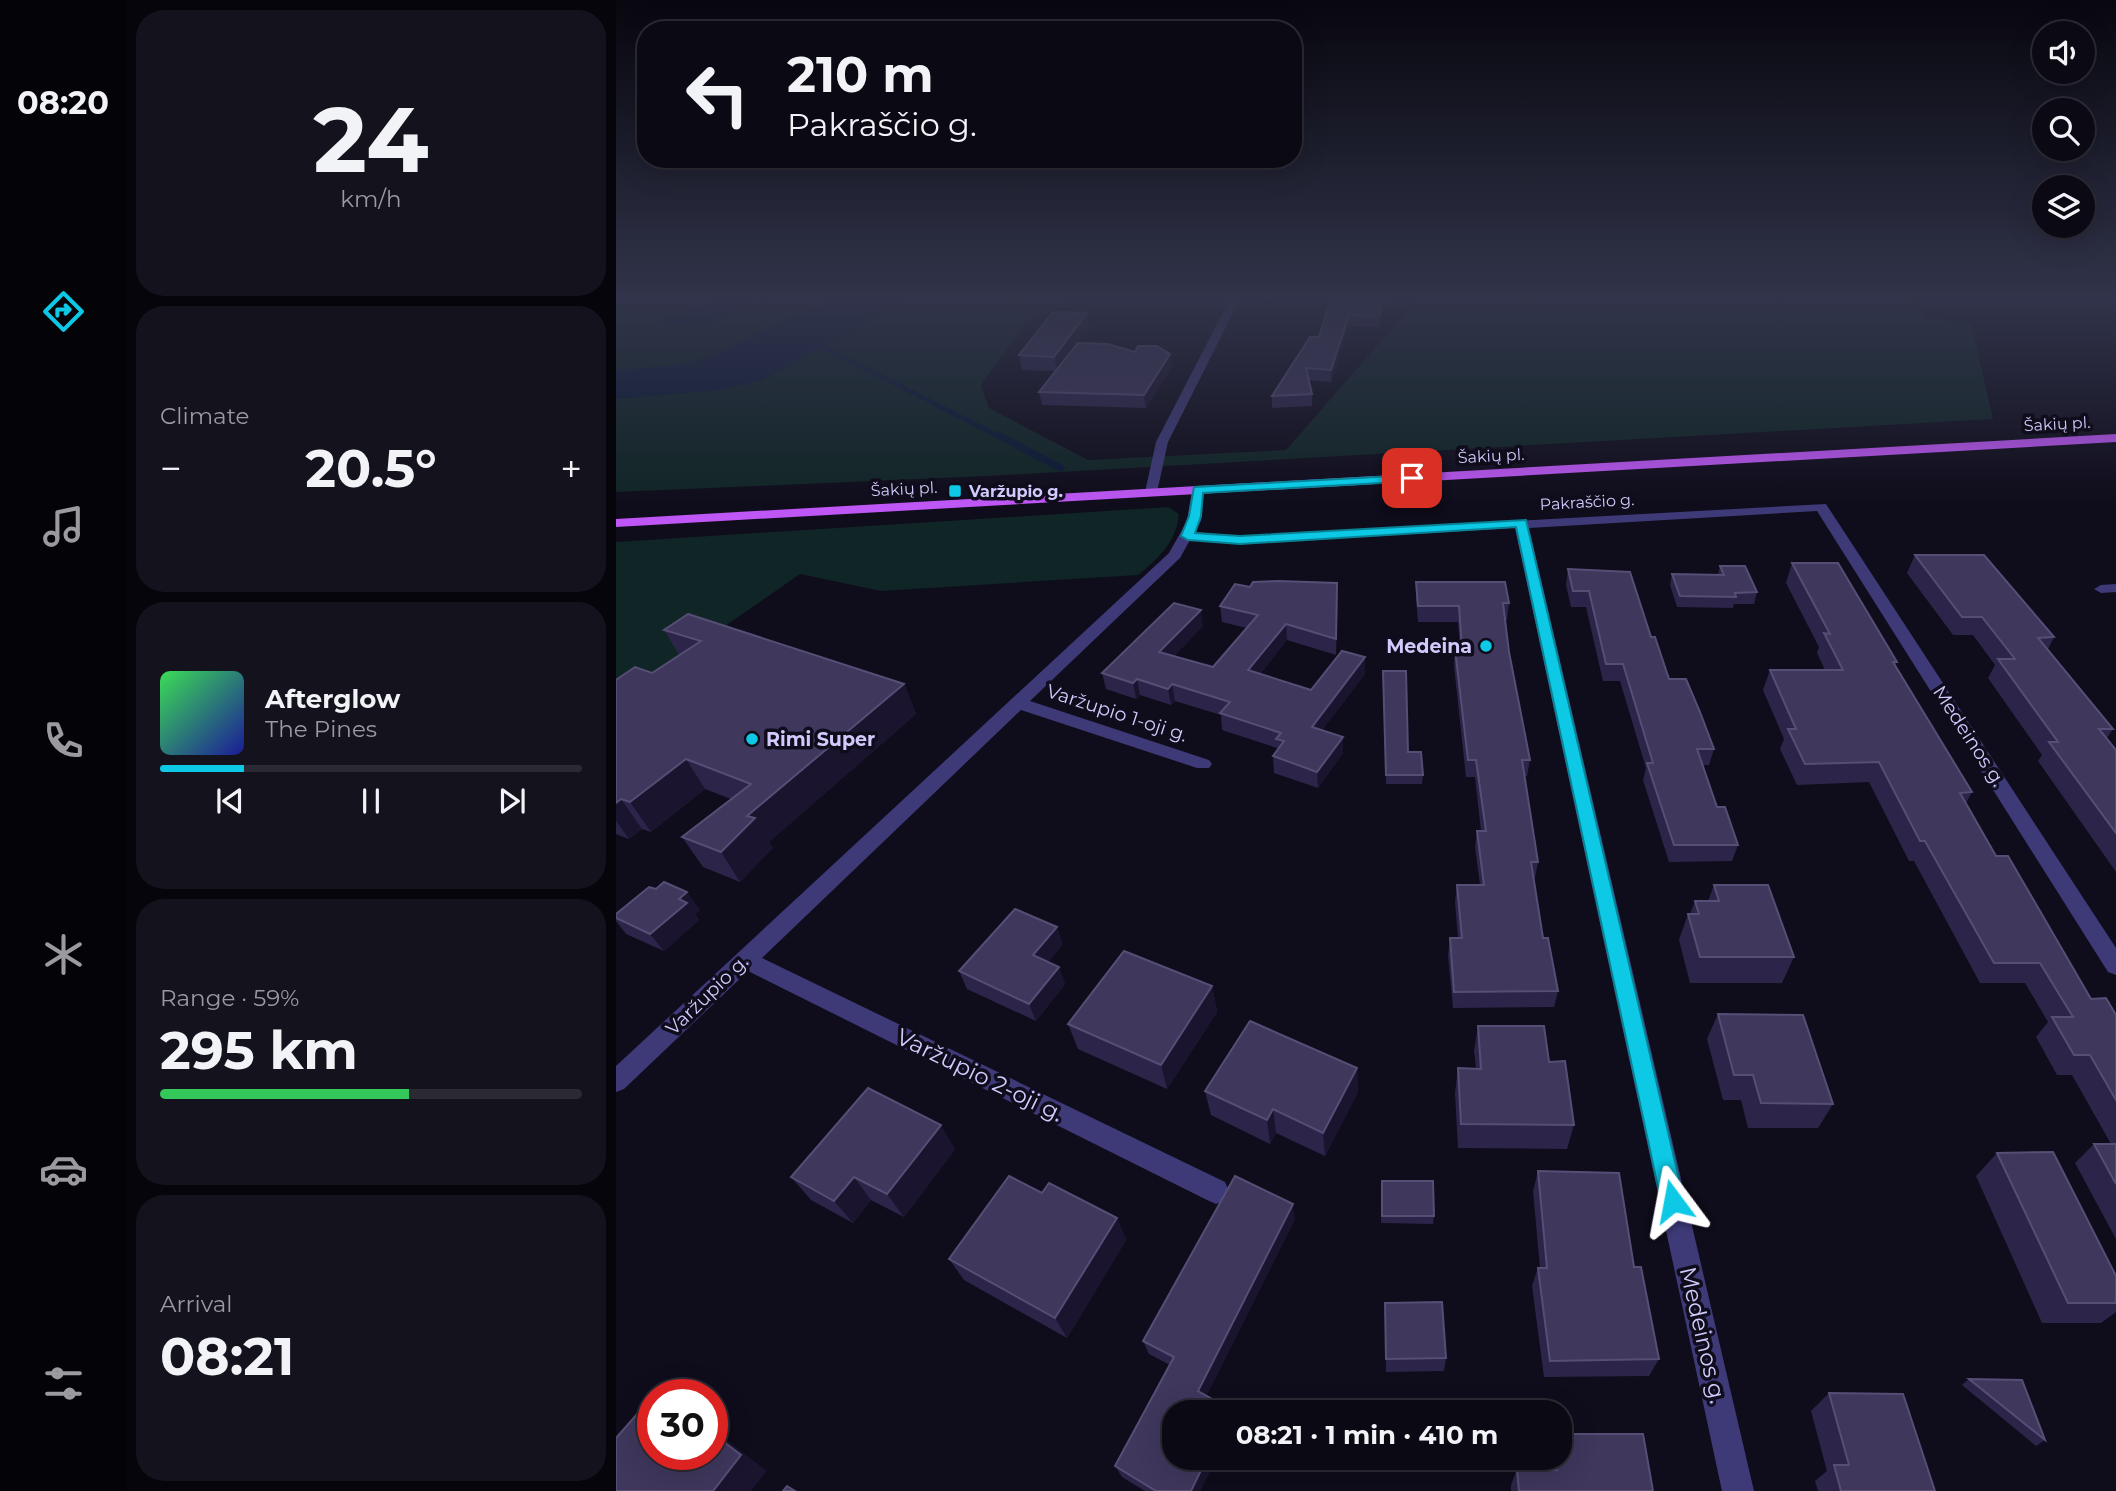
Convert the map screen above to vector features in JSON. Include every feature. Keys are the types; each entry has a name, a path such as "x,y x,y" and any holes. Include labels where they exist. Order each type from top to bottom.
{"main road":[{"name":"Šakių pl.","path":"616,523 2116,438"}],"street":[{"path":"1152,492 1162,442 1200,367"},
{"name":"Varžupio g.","path":"616,1081 1175,555 1188,536 1195,516 1198,490"},
{"name":"Pakraščio g.","path":"1188,536 1240,540 1821,507"},
{"name":"Medeinos g.","path":"1821,507 2116,966"},
{"name":"Medeinos g.","path":"1521,523 1738,1491"},
{"name":"Varžupio 1-oji g.","path":"1018,702 1203,764"},
{"name":"Varžupio 2-oji g.","path":"744,959 1216,1191"}],"green space":[{"path":"616,367 994,367 981,385 989,408 1088,460 1286,450 1359,367 1981,367 1993,419 988,476 616,492"},
{"path":"1168,507 1179,514 1175,533 1159,556 1138,575 881,591 800,574 616,702 616,542"}],"water":[{"path":"659,367 786,367 760,381 712,391 616,399 616,370"}],"building":[{"path":"1059,367 1162,367 1144,395 1039,392"},
{"path":"1291,367 1332,367 1331,370 1306,368 1312,394 1272,396"},
{"path":"1915,555 1984,555 2054,637 2038,638 2113,729 2099,729 2116,750 2116,833 2049,742 2058,742 1998,659 2015,659 1982,617 1962,617"},
{"path":"1792,563 1838,563 1897,662 1893,662 1972,792 1960,793 1996,856 2008,856 2091,999 2106,998 2116,1015 2116,1100 2090,1055 2074,1055 2052,1017 2073,1017 2040,963 1994,963 1925,841 1920,841 1879,762 1805,764 1788,729 1796,729 1770,670 1843,670 1824,633 1830,634"},
{"path":"1720,566 1745,566 1757,592 1735,593 1736,597 1680,596 1672,574 1724,575"},
{"path":"1568,569 1630,572 1651,637 1655,637 1669,679 1686,679 1700,712 1714,749 1697,749 1717,807 1725,807 1738,845 1674,845 1647,763 1653,763 1623,664 1606,664 1589,591 1573,591"},
{"path":"1253,582 1337,583 1336,639 1286,624 1248,670 1311,690 1342,651 1365,657 1312,727 1343,737 1317,772 1273,756 1284,741 1276,739 1281,733 1220,713 1230,702 1172,684 1168,689 1137,679 1133,683 1102,673 1174,603 1201,610 1159,652 1213,667 1258,615 1220,606 1235,584 1250,587"},
{"path":"1416,582 1505,582 1509,603 1503,603 1509,652 1530,760 1522,760 1538,862 1531,862 1543,938 1548,938 1558,991 1454,992 1450,938 1462,938 1457,885 1484,885 1477,831 1486,831 1476,760 1468,760 1455,649 1462,649 1459,606 1418,606"},
{"name":"Rimi Super","path":"688,614 904,684 747,816 755,818 721,852 682,837 751,784 686,759 630,802 621,799 616,803 616,680 635,667 652,673 701,641 664,630"},
{"path":"1383,671 1406,671 1408,752 1421,752 1423,775 1386,775"},
{"path":"664,882 687,892 679,899 687,903 650,934 616,918 616,914 649,887 656,889"},
{"path":"1714,885 1768,885 1794,957 1700,957 1688,914 1699,914 1695,901 1719,901"},
{"path":"1015,909 1057,927 1033,955 1059,967 1029,1004 959,971"},
{"path":"1124,951 1212,986 1161,1065 1068,1024"},
{"path":"1718,1014 1803,1015 1833,1104 1761,1103 1753,1075 1734,1075"},
{"path":"1250,1021 1357,1068 1323,1133 1273,1109 1267,1120 1205,1091"},
{"path":"1478,1026 1544,1026 1549,1062 1565,1061 1574,1125 1461,1124 1458,1068 1481,1069"},
{"path":"868,1088 941,1125 887,1194 854,1177 834,1201 791,1177"},
{"path":"2094,1144 2116,1144 2116,1184"},
{"path":"2053,1152 2116,1276 2116,1303 2068,1303 1997,1153"},
{"path":"1538,1171 1619,1173 1634,1267 1641,1267 1659,1359 1550,1361 1538,1268 1547,1268"},
{"path":"1009,1176 1042,1193 1049,1183 1117,1218 1055,1318 949,1259"},
{"path":"1235,1176 1293,1204 1198,1391 1214,1400 1162,1400 1162,1470 1201,1470 1191,1491 1156,1491 1115,1466 1174,1357 1143,1341"},
{"path":"1382,1181 1433,1181 1434,1216 1382,1216"},
{"path":"1442,1302 1446,1358 1386,1359 1385,1303"},
{"path":"1969,1379 2022,1380 2045,1440"},
{"path":"1829,1393 1903,1394 1935,1491 1841,1491 1834,1465 1849,1465"},
{"path":"637,1414 637,1470 728,1470 728,1445 741,1455 713,1491 616,1491 616,1438"},
{"path":"1572,1434 1643,1434 1653,1491 1519,1491 1517,1470 1572,1470"}],"waterway":[{"path":"862,367 1000,437"},
{"path":"997,435 1061,468"}],"place":[{"name":"Varžupio g.","path":"955,491"},
{"name":"Medeina","path":"1486,646"},
{"name":"Rimi Super","path":"752,739"}],"route":[{"path":"1412,478 1198,490 1194,522 1188,536 1240,540 1521,523 1673,1201"}]}
